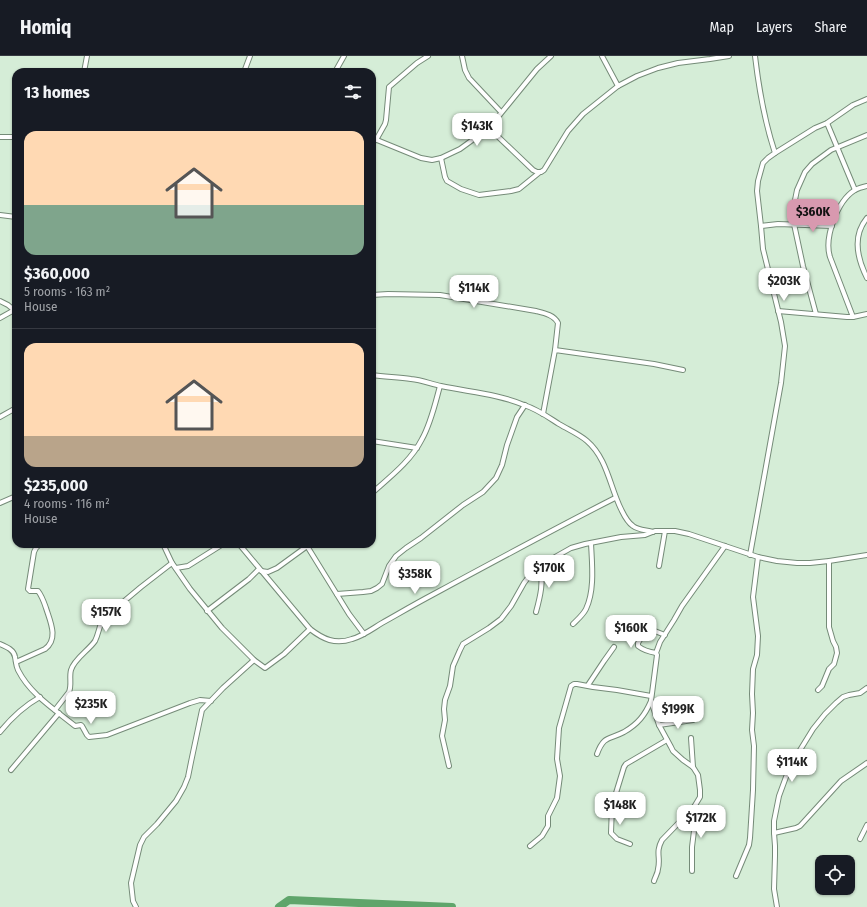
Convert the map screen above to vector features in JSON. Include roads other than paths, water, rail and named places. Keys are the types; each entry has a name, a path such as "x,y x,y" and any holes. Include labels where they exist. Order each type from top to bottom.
{"street":[{"path":"85,68 87,56"},
{"path":"246,68 250,56"},
{"path":"337,68 344,56"},
{"path":"376,136 385,124 389,87 412,67 428,56"},
{"path":"462,56 465,70 469,78 501,112"},
{"path":"376,140 421,158 432,160 441,158 460,149 489,128 537,69 551,56"},
{"path":"602,56 618,86"},
{"path":"441,158 447,181 461,189 479,195 518,189 544,170 568,131 583,114 618,86 658,68 678,63 729,56"},
{"path":"755,56 763,111 769,136 776,153"},
{"path":"750,555 781,383 785,346 781,322 762,249 757,191 758,181 763,163 768,158 815,128 827,123 850,107 857,103 866,101"},
{"path":"827,123 855,190"},
{"path":"489,128 533,170 541,172"},
{"path":"816,314 803,266 794,224 795,197 804,172 812,164 831,150 867,135"},
{"path":"0,137 12,137"},
{"path":"853,317 828,251 828,245 832,226 840,205 855,190 867,186"},
{"path":"0,215 12,216"},
{"path":"867,218 859,230 857,246 867,278"},
{"path":"761,226 778,224 832,226"},
{"path":"376,295 440,296 536,311 554,318 558,321 555,350 543,414"},
{"path":"0,301 12,307"},
{"path":"0,318 12,311"},
{"path":"778,311 853,317 867,314"},
{"path":"555,350 654,364 683,370"},
{"path":"376,375 414,379 440,386 485,394 525,405 543,414 589,442 597,452 606,470 625,518 630,525 638,529 653,532"},
{"path":"376,489 408,460 417,448 428,425 440,386"},
{"path":"337,594 371,591 377,588 382,584 389,566 396,556 462,505 483,492 496,478 502,465 517,417 525,405"},
{"path":"1,415 12,410"},
{"path":"376,442 417,448"},
{"path":"0,503 12,498"},
{"path":"242,548 310,629 327,640 342,641 364,634 485,566 616,498"},
{"path":"659,566 665,531"},
{"path":"449,766 442,736 445,720 445,700 450,686 452,668 455,660 464,644 501,619 511,606 527,579 541,565 571,548 621,537 645,535 653,532 675,531 689,534 750,555 797,563 829,561 867,555"},
{"path":"573,624 582,615 588,604 592,580 591,543"},
{"path":"597,754 604,740 624,732 642,718 646,712 652,696 656,653 660,642 682,606 725,546"},
{"path":"16,662 48,647 53,634 52,626 42,597 38,591 30,591 28,589 36,548"},
{"path":"166,548 172,563 190,589 222,628 254,660 266,668 284,654 310,629"},
{"path":"176,568 188,566 217,548"},
{"path":"260,570 268,572 277,568 304,548"},
{"path":"310,548 349,614 364,634"},
{"path":"736,876 749,845 750,838 754,753 752,730 752,688 753,668 757,655 758,636 753,597 758,557"},
{"path":"818,690 822,686 829,669 834,664 837,653 829,627 829,561"},
{"path":"55,710 70,692 73,666 98,636 101,622 104,618 172,563"},
{"path":"536,612 541,594 541,565"},
{"path":"207,610 260,570"},
{"path":"637,620 647,628 665,635"},
{"path":"647,628 638,643 638,646 656,653"},
{"path":"0,644 8,647 13,652 16,658 18,670 28,685 55,710 76,726 81,725 87,736 90,737 107,735 200,700 211,701"},
{"path":"588,685 614,647"},
{"path":"136,907 133,901 131,883 140,845 144,837 176,801 184,787 188,777 202,710 223,688 254,660"},
{"path":"530,846 542,836 548,826 548,816 557,798 560,776 557,759 559,728 571,686 574,684 588,685 652,696"},
{"path":"776,907 774,889 774,821 776,808 786,777 813,729 825,714 843,697 858,694 867,688"},
{"path":"0,732 8,722 27,705 40,697"},
{"path":"651,701 659,725 667,740 674,751 693,767 698,775 700,790 700,797 694,807 662,840 658,851 659,862 654,881"},
{"path":"11,770 59,713"},
{"path":"659,725 693,720"},
{"path":"690,738 693,767"},
{"path":"630,844 617,839 612,834 612,806 624,767 626,764 667,740"},
{"path":"774,833 800,826 841,781 867,763"},
{"path":"692,871 694,831 692,818 694,807"},
{"path":"860,839 867,825"}],"waterway":[{"path":"279,907 289,900 452,907"}]}
